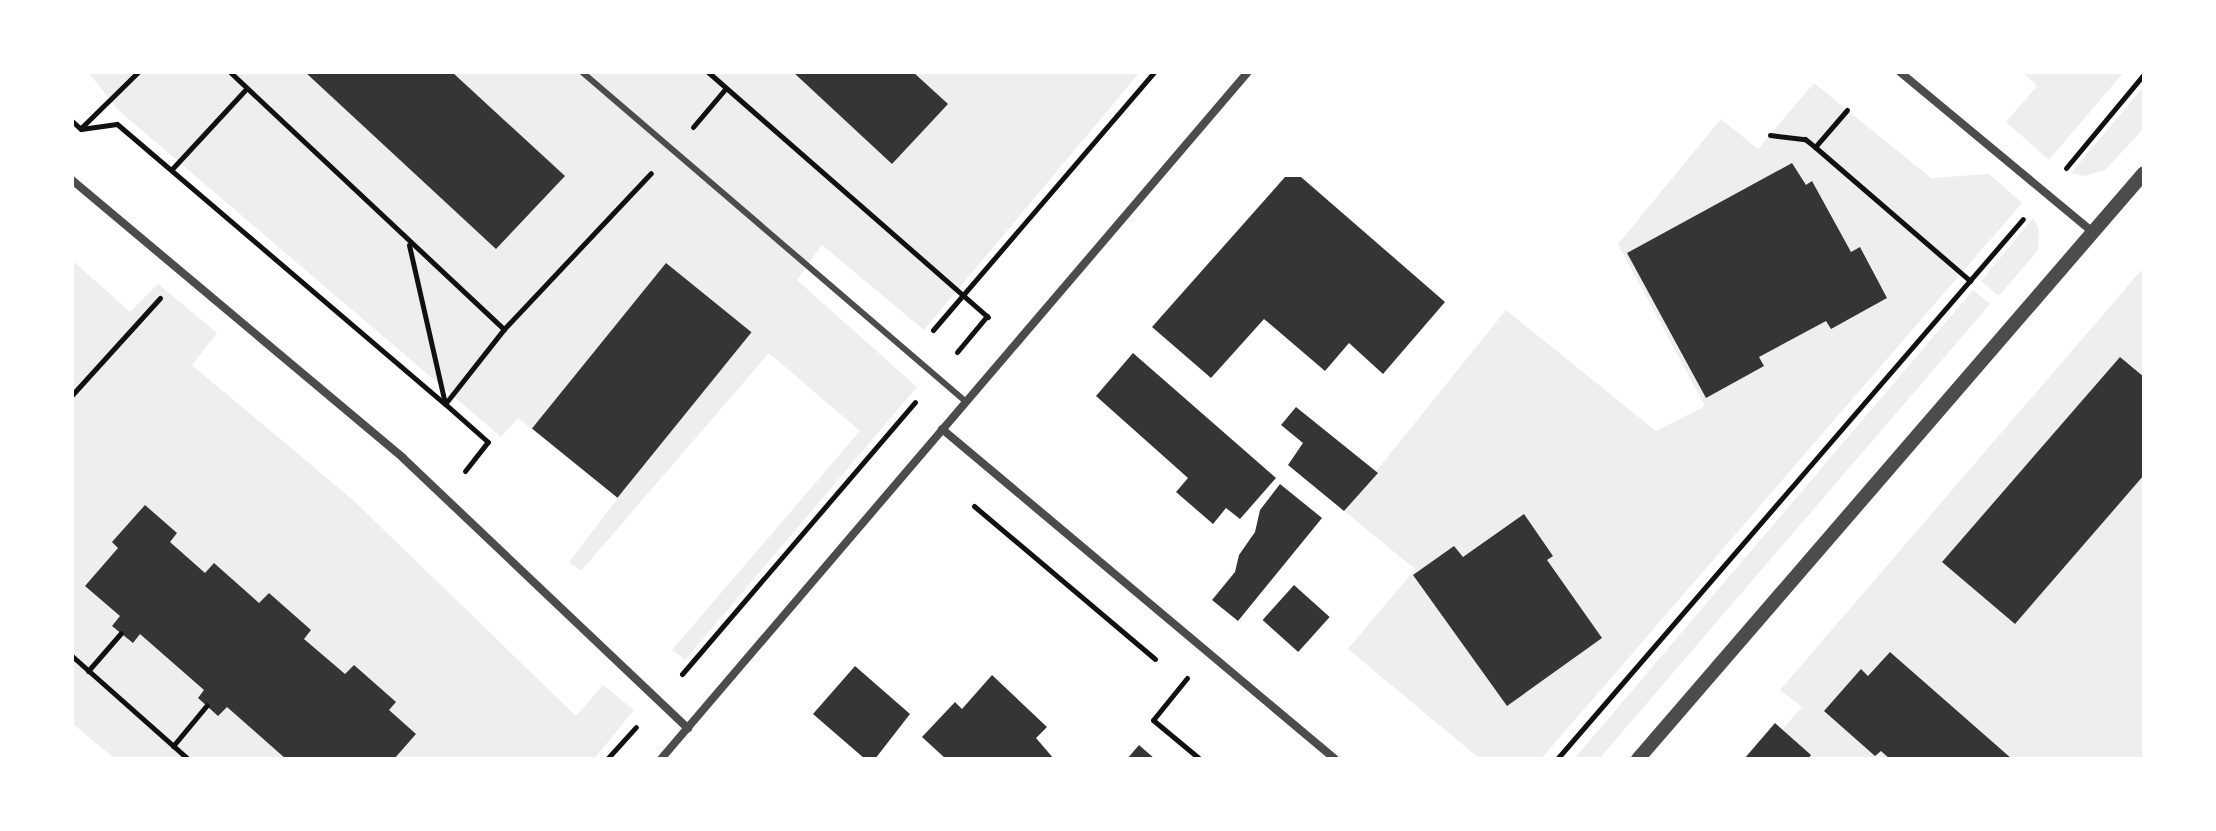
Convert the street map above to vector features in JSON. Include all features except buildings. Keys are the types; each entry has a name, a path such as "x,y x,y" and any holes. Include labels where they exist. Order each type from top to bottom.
{"street":[{"path":"661,759 1248,72"},
{"path":"1900,72 2093,232"},
{"path":"1638,759 2144,173"},
{"path":"72,180 403,458 688,728"},
{"path":"942,429 1335,759"}],"lane":[{"path":"582,72 965,401"}],"path":[{"path":"81,129 138,72"},
{"path":"230,72 504,329"},
{"path":"708,72 994,323"},
{"path":"911,355 1154,72"},
{"path":"1557,759 1970,281 2144,74"},
{"path":"172,169 247,88"},
{"path":"445,404 504,329 673,150 726,88"},
{"path":"1815,147 1847,110"},
{"path":"72,121 81,129 117,124 488,442 464,470 475,480"},
{"path":"1770,135 1805,139 1970,281"},
{"path":"409,243 445,404"},
{"path":"72,395 183,273"},
{"path":"607,759 987,316"},
{"path":"964,497 1155,659"},
{"path":"88,671 121,633"},
{"path":"72,656 188,759"},
{"path":"671,664 681,674"},
{"path":"1188,678 1153,720 1200,759"},
{"path":"173,746 207,705"}],"shaded area":[{"path":"88,72 1140,72 924,330 822,245 797,280 917,387 685,660 672,650 860,431 769,353 581,571 569,562 618,498 518,418 501,437 118,110"},
{"path":"2022,72 2124,72 2049,160 2006,122 2037,86"},
{"path":"1814,83 1931,178 1989,174 2022,203 1541,759 1480,759 1348,649 1415,569 1344,511 1506,310 1656,431 1705,406 1618,244 1721,119 1758,149"},
{"path":"2144,86 2144,128 2105,170 2084,176 2071,173"},
{"path":"2033,218 2039,229 2038,250 1999,296 1981,281"},
{"path":"72,260 130,312 158,284 217,333 192,365 353,500 576,716 603,685 634,710 594,759 115,759 72,723"},
{"path":"2144,267 2144,759 1757,759 1802,707 1780,690"},
{"path":"1973,290 1990,304 1599,759 1574,759"}]}
